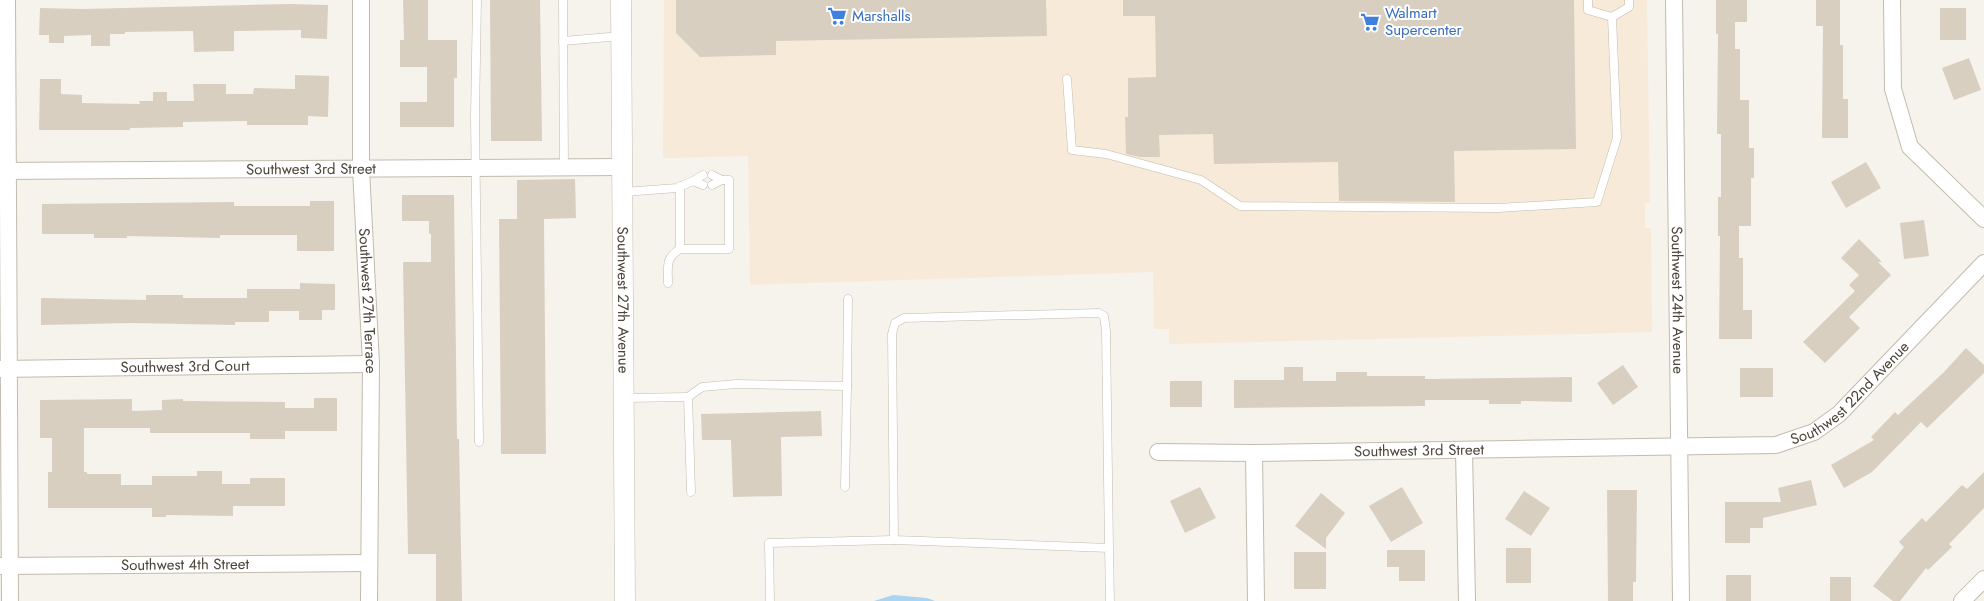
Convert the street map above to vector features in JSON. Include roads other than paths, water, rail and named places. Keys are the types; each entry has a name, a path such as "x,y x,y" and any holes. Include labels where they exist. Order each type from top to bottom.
{"street":[{"path":"7,0 4,171 4,369 5,566 10,601"},
{"name":"Southwest 27th Terrace","path":"360,0 361,169 371,364 369,601"},
{"name":"Southwest 27th Avenue","path":"621,0 624,601"},
{"name":"Southwest 24th Avenue","path":"1674,0 1681,601"},
{"path":"1892,0 1893,89 1910,147 1984,219"},
{"name":"Southwest 3rd Street","path":"4,171 622,167"},
{"name":"Southwest 22nd Avenue","path":"1680,446 1776,445 1814,432 1839,414 1984,262"},
{"name":"Southwest 3rd Court","path":"4,369 371,364"},
{"name":"Southwest 3rd Street","path":"1158,452 1254,453 1680,446"},
{"path":"1464,450 1467,601"},
{"path":"1254,453 1256,601"},
{"name":"Southwest 4th Street","path":"5,566 368,563"},
{"path":"1962,601 1984,579"}],"lane":[{"path":"476,0 479,442"},
{"path":"563,0 564,168"},
{"path":"1588,0 1588,10 1612,17 1629,7 1629,0"},
{"path":"1066,79 1072,150 1106,154 1201,180 1240,206 1498,208 1597,202 1617,138 1612,17"},
{"path":"563,41 622,36"},
{"path":"622,193 680,186 703,175"},
{"path":"668,283 668,264 671,255 680,249 729,249 729,180 722,180 712,175"},
{"path":"712,185 722,180"},
{"path":"693,181 704,185"},
{"path":"680,186 680,249"},
{"path":"845,487 848,299"},
{"path":"894,540 892,334 895,323 904,318 1099,313 1104,316 1106,322 1110,601"},
{"path":"624,398 688,397 702,387 736,384 846,386"},
{"path":"688,397 691,492"},
{"path":"770,601 769,543 894,540 1109,548"}],"water":[{"path":"893,595 927,598 935,601 874,601"}],"place":[{"name":"Marshalls","path":"837,16"},
{"name":"Walmart Supercenter","path":"1370,22"}]}
